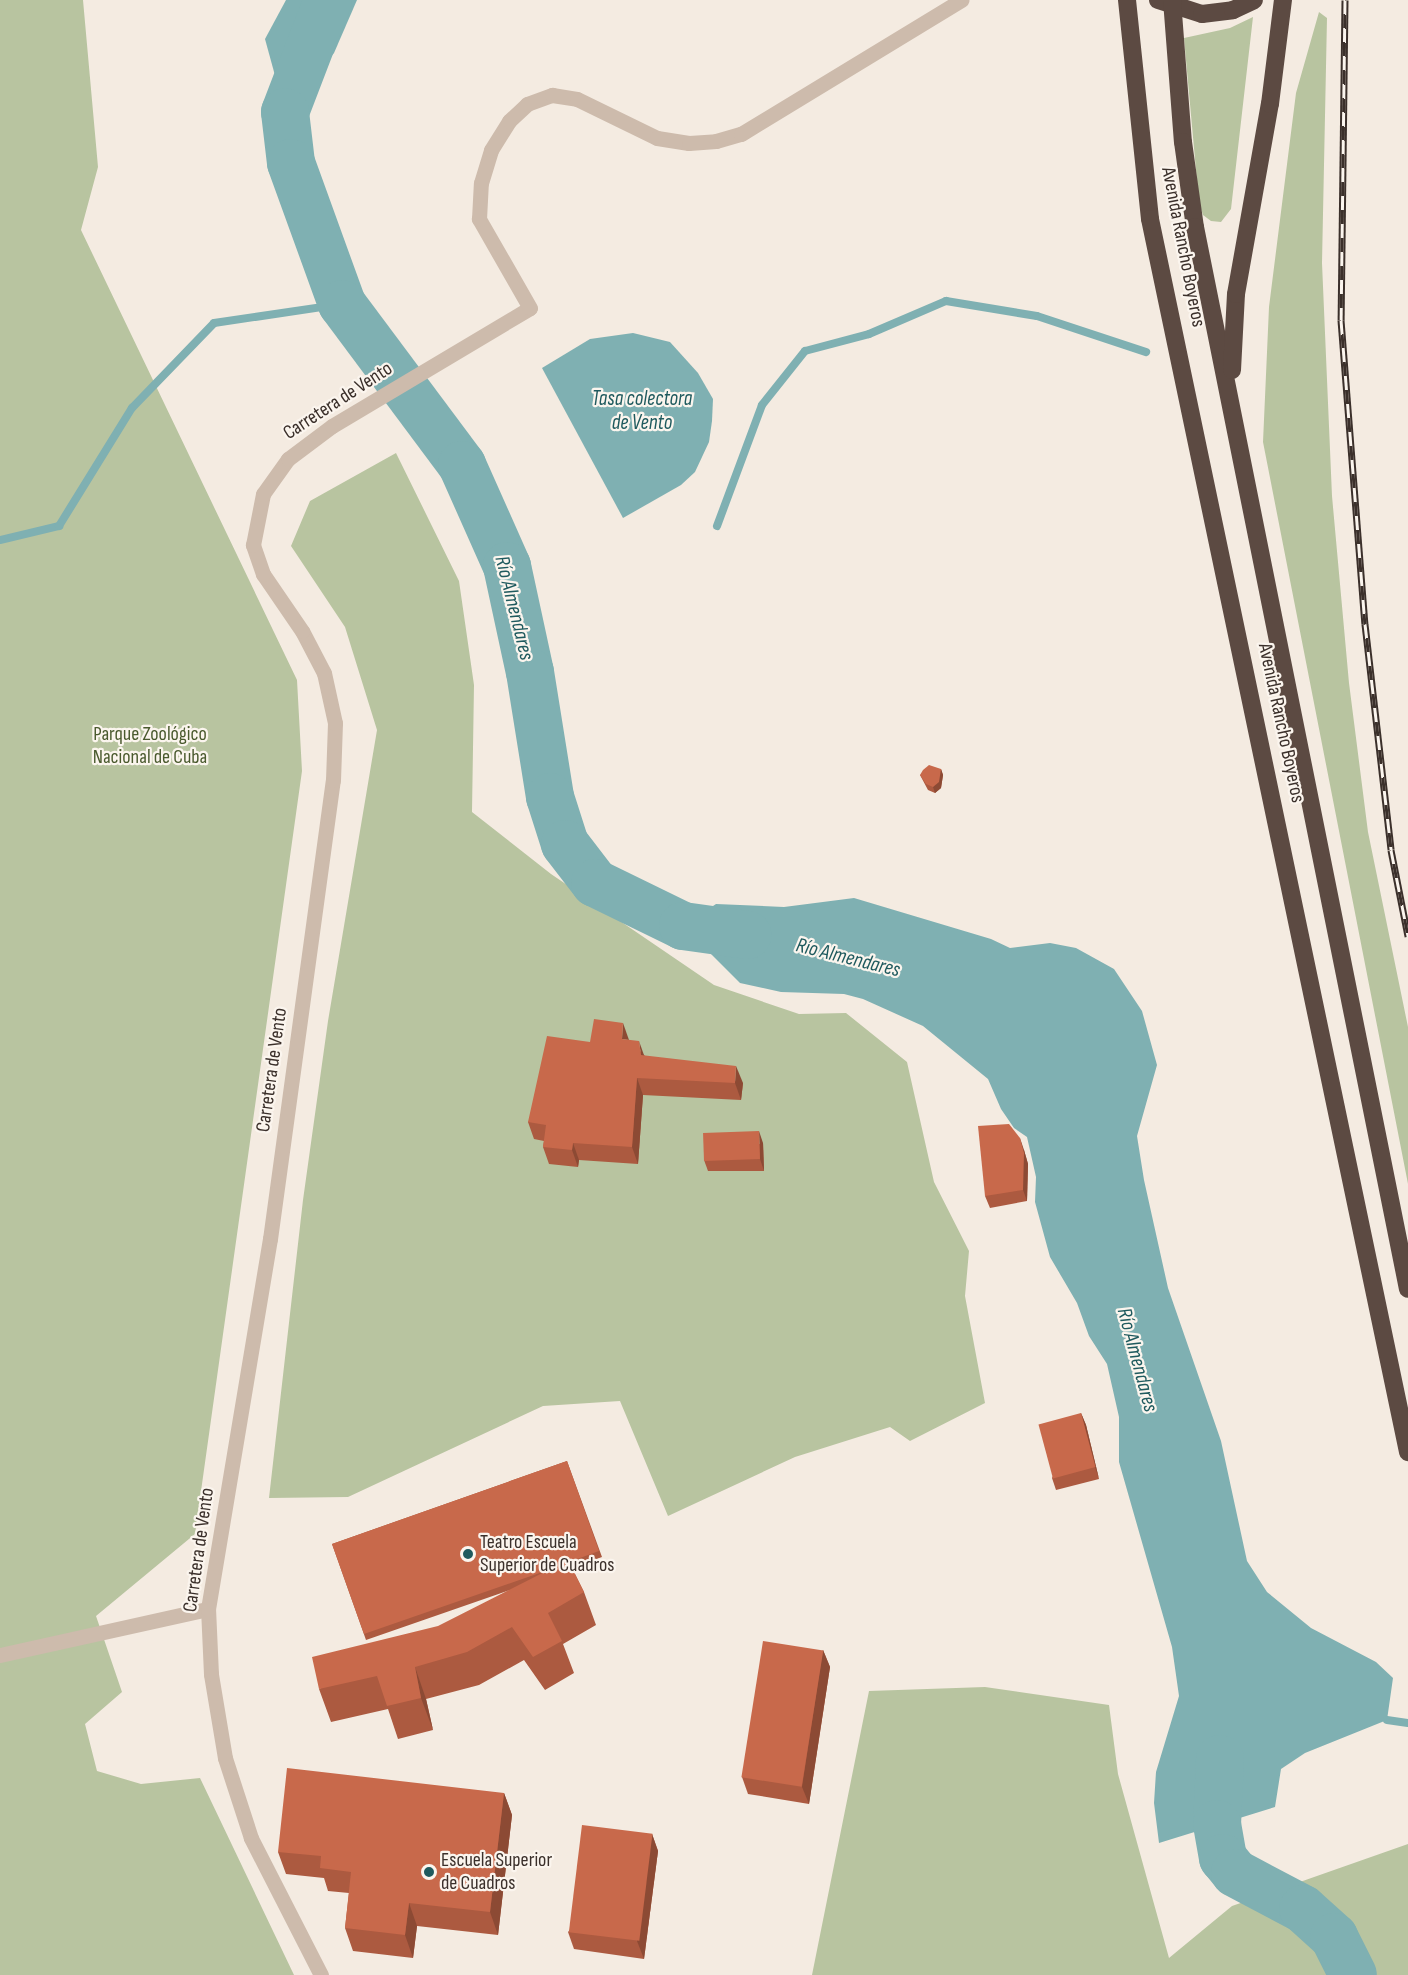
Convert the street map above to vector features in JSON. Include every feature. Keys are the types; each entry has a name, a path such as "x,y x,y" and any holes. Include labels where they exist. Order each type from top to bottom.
{"highway":[{"name":"Avenida Rancho Boyeros","path":"1127,0 1150,219 1408,1452"},
{"path":"1167,2 1190,13 1217,13 1254,0"},
{"path":"1237,438 1232,371 1236,294 1270,104 1283,0"},
{"name":"Avenida Rancho Boyeros","path":"1167,2 1195,227 1408,1289"}],"street":[{"name":"Carretera de Vento","path":"321,1975 250,1838 225,1758 211,1674 208,1609 270,1239 333,780 335,723 324,673 302,631 263,574 254,545 255,526 263,494 288,459 332,426 530,308 479,219 481,183 491,150 509,121 527,104 552,95 578,99 657,138 689,143 716,141 741,134 961,0"},
{"path":"0,1655 208,1609"}],"green space":[{"name":"Parque Zoológico Nacional de Cuba","path":"0,0 83,0 98,167 81,230 297,680 302,771 195,1534 96,1616 122,1692 85,1724 97,1771 141,1784 200,1778 294,1975 0,1975"},
{"path":"1319,12 1327,18 1322,263 1332,496 1349,683 1368,832 1408,1027 1408,1184 1263,442 1269,307 1296,93"},
{"path":"1253,17 1231,209 1221,222 1211,221 1203,215 1199,203 1184,38 1230,28"},
{"path":"396,453 459,581 474,685 472,812 551,874 714,985 799,1014 846,1013 907,1062 934,1182 969,1251 965,1296 985,1403 910,1441 890,1427 795,1457 668,1516 620,1401 543,1406 348,1497 269,1498 303,1200 328,1021 377,730 345,627 291,546 310,501"},
{"path":"985,1687 1109,1705 1118,1774 1169,1958 1232,1906 1408,1844 1408,1975 812,1975 869,1691"}],"water":[{"path":"286,0 357,0 334,53 285,112 265,39"},
{"name":"Tasa colectora de Vento","path":"633,333 670,342 698,373 713,399 712,421 709,442 695,472 681,485 623,518 542,368 590,339"},
{"path":"854,898 991,939 1010,948 1050,943 1076,948 1114,969 1142,1011 1157,1065 1137,1136 1144,1180 1168,1288 1221,1441 1247,1561 1267,1592 1311,1628 1376,1662 1393,1678 1387,1720 1305,1753 1281,1769 1275,1807 1159,1843 1154,1803 1156,1772 1179,1696 1172,1647 1119,1462 1119,1417 1107,1364 1089,1336 1077,1303 1050,1257 1035,1202 1036,1177 1027,1137 1014,1128 1001,1109 988,1079 923,1026 863,999 844,994 781,992 740,983 683,926 716,904 784,907"}],"building":[{"path":"929,765 941,769 939,782 933,787 926,784 920,775"},
{"path":"594,1019 623,1023 622,1039 639,1041 641,1055 736,1066 735,1083 637,1078 632,1147 573,1143 572,1150 543,1147 546,1125 528,1122 547,1036 590,1042"},
{"path":"1009,1124 1020,1138 1024,1153 1023,1190 985,1196 978,1126"},
{"path":"759,1131 760,1159 704,1161 703,1133"},
{"path":"1081,1413 1095,1467 1053,1478 1038,1424"},
{"name":"Teatro Escuela Superior de Cuadros","path":"567,1461 599,1551 569,1562 568,1560 551,1569 364,1634 332,1544"},
{"path":"568,1560 584,1592 548,1613 562,1641 533,1657 512,1627 467,1652 415,1667 421,1698 387,1706 377,1676 319,1689 312,1657 438,1626"},
{"path":"763,1641 823,1651 802,1787 741,1777"},
{"path":"287,1768 504,1793 490,1912 409,1903 405,1935 345,1928 351,1872 320,1868 321,1856 278,1852"},
{"path":"582,1825 652,1834 639,1941 569,1932"}],"waterway":[{"name":"Río Almendares","path":"328,0 285,112 291,163 342,304 462,465 507,566 530,672 550,797 565,844 595,883 683,926 747,935"},
{"path":"717,526 762,405 805,351 869,334 946,301 1037,316 1146,352"},
{"path":"0,540 59,526 132,408 214,323 342,304"},
{"path":"1387,1720 1408,1723"},
{"name":"Río Almendares","path":"1220,1759 1217,1824 1223,1858 1235,1873 1303,1909 1334,1937 1353,1975"}],"railway":[{"path":"1345,0 1341,320 1365,624 1391,850 1408,936"}],"place":[{"name":"Teatro Escuela Superior de Cuadros","path":"468,1554"},
{"name":"Escuela Superior de Cuadros","path":"429,1872"}]}
